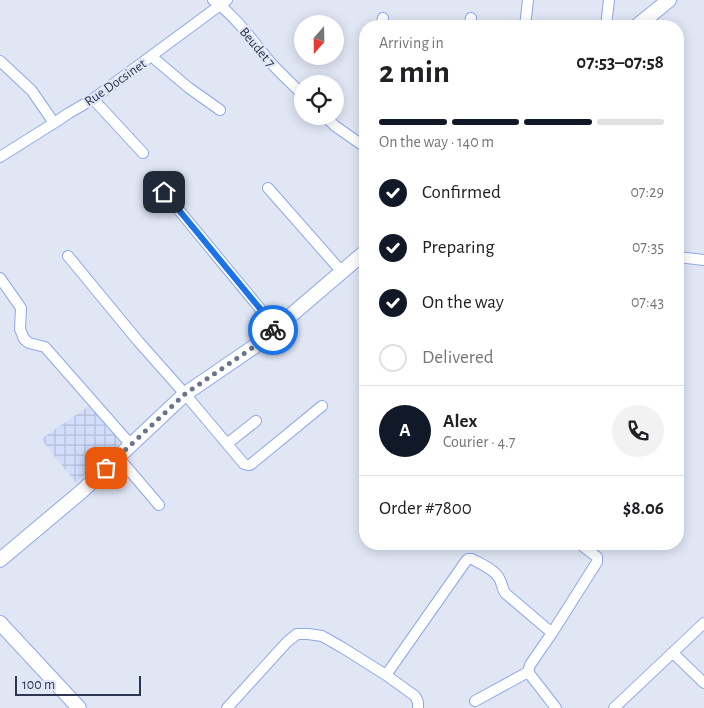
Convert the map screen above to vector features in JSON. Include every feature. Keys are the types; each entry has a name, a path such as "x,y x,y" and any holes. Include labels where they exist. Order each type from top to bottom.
{"street":[{"path":"526,20 528,0"},
{"path":"607,20 609,0"},
{"path":"646,20 669,0"},
{"name":"Rue Docsinet","path":"0,157 94,99 220,2"},
{"name":"Beudet 7","path":"220,2 272,64 294,86"},
{"path":"151,56 189,88 220,110"},
{"path":"0,61 32,91 54,124"},
{"path":"94,99 142,153"},
{"path":"334,125 359,143"},
{"path":"268,188 342,272"},
{"path":"164,192 276,328"},
{"path":"68,256 244,464 250,465 322,406"},
{"path":"0,560 82,491 185,394 255,346 359,257"},
{"path":"684,258 704,260"},
{"path":"0,278 21,308 20,329 24,339 29,343 45,347 130,445"},
{"path":"228,443 256,421"},
{"path":"118,457 158,505"},
{"path":"475,701 528,672 530,665 597,562 596,557 587,550"},
{"path":"386,674 468,559 472,559 494,572 498,576 505,593 552,633"},
{"path":"614,708 704,623"},
{"path":"0,624 73,706"},
{"path":"227,708 287,642 297,634 322,636 386,674 415,696 418,708"},
{"path":"672,653 704,683"},
{"path":"528,672 556,708"}],"shaded area":[{"path":"89,406 121,442 76,483 41,439"}],"way so far":[{"path":"106,468 185,394 255,346 273,330"}],"route":[{"path":"164,192 276,328 273,330"}]}
